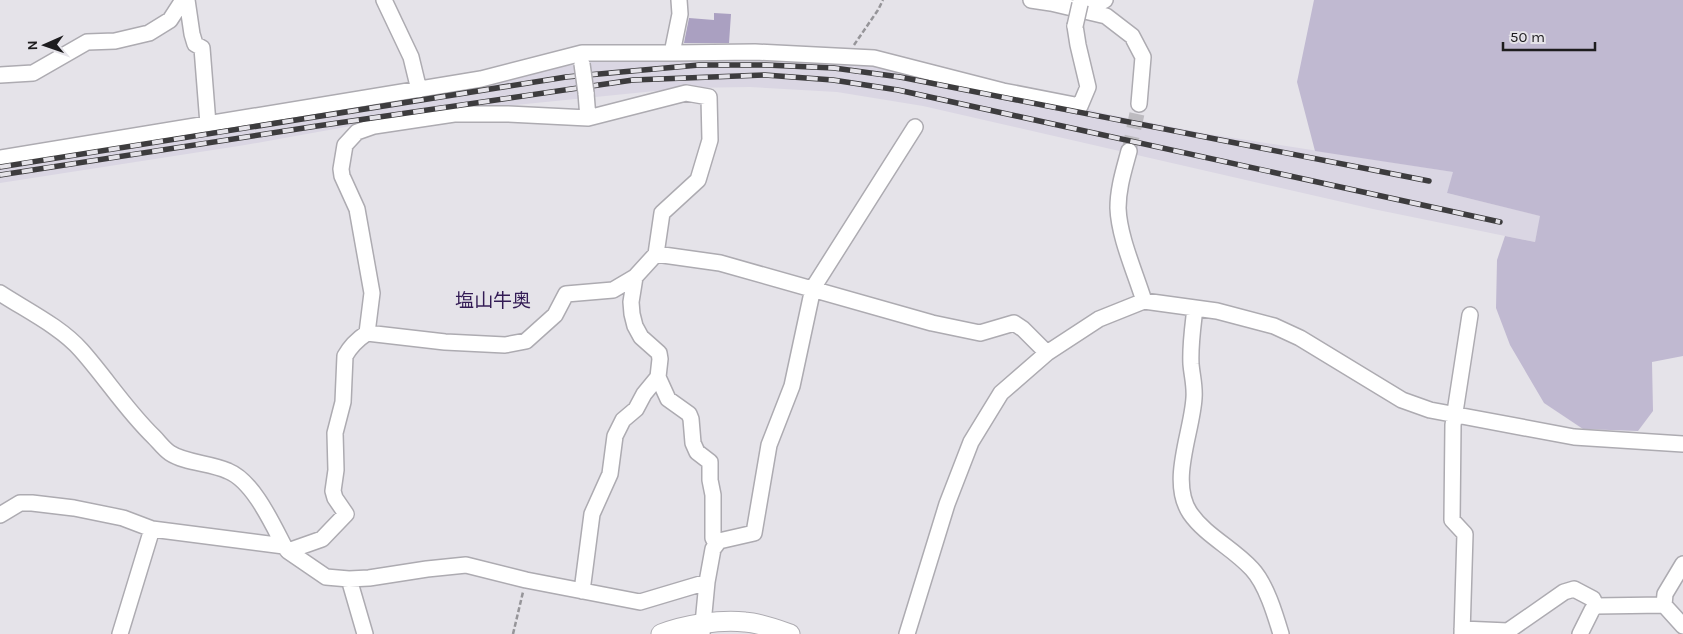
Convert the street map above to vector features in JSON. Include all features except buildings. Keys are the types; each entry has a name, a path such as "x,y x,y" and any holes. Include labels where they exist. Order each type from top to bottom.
{"main road":[{"path":"661,634 678,628 703,629 745,622 790,634"}],"street":[{"path":"0,75 33,73 88,42 115,41 149,33 170,20 185,0"},
{"path":"185,0 195,44 202,48 208,124"},
{"path":"384,0 411,57 419,90"},
{"path":"672,53 680,14 679,0"},
{"path":"1031,0 1106,16 1132,36 1143,57 1139,104"},
{"path":"0,158 419,90 582,59 672,53 755,52 874,58 1003,91 1080,106 1088,87 1075,26 1082,1 1100,2 1106,0"},
{"path":"582,59 588,118"},
{"path":"0,516 20,504 32,503 74,508 113,516 152,529 286,548 322,539 346,514 335,498 333,491 336,470 335,433 344,402 345,356 360,338 367,333 444,342 505,346 526,341 555,315 566,294 613,290 635,277 656,254 662,213 698,180 710,140 709,97 686,93 588,118 508,114 454,114 374,126 357,132 346,145 340,169 357,209 372,293 367,333"},
{"path":"703,629 707,582 713,549 719,541 754,533 769,445 792,386 813,288 915,127"},
{"path":"1129,151 1120,182 1118,208 1122,230 1144,301"},
{"path":"656,254 720,263 932,323 980,333 1014,323 1024,329 1047,353"},
{"path":"635,277 631,302 635,326 641,336 659,353 658,377 668,399 689,414 696,452 710,462 713,495 713,538 716,544"},
{"path":"0,293 63,333 80,348 137,419 170,453 229,471 237,476 264,510 286,548 326,577 370,578 466,565 526,580 640,602 707,582"},
{"path":"907,634 947,504 971,442 1001,393 1047,353 1099,319 1144,301 1195,308 1274,326 1300,338 1402,400 1430,410 1574,437 1683,444"},
{"path":"1195,308 1191,343 1191,366 1195,385 1193,410 1186,439 1182,488 1184,500 1190,513 1204,529 1252,568 1259,577 1281,634"},
{"path":"1470,315 1452,426 1452,520 1465,534 1462,632 1508,631 1564,592 1574,589 1593,599 1596,606"},
{"path":"582,591 592,514 610,474 615,436 623,420 636,409 644,394 658,377"},
{"path":"120,634 152,529"},
{"path":"1683,564 1665,594 1664,605 1683,626"},
{"path":"349,579 364,624 365,634"},
{"path":"1580,634 1596,606 1664,605"}],"path":[{"path":"848,57 883,0"},
{"path":"513,634 526,580"}],"shaded area":[{"path":"1314,0 1683,0 1683,356 1652,362 1653,411 1638,431 1583,429 1544,403 1510,345 1496,308 1497,260 1505,236 1535,242 1540,216 1447,193 1453,172 1315,151 1297,82"},
{"path":"647,53 874,58 1080,106 1097,112 1208,134 1454,172 1447,193 1541,216 1535,242 1373,209 923,106 837,92 750,87 685,88 456,111 351,126 245,145 0,183 0,158"}],"tunnel":[{"path":"1129,151 1139,104"}],"railway":[{"path":"0,167 566,77 699,65 766,65 834,68 900,77 1429,181"},
{"path":"0,175 633,80 765,75 833,80 898,90 1500,222"}],"district":[{"name":"塩山牛奥","path":"493,300"}]}
